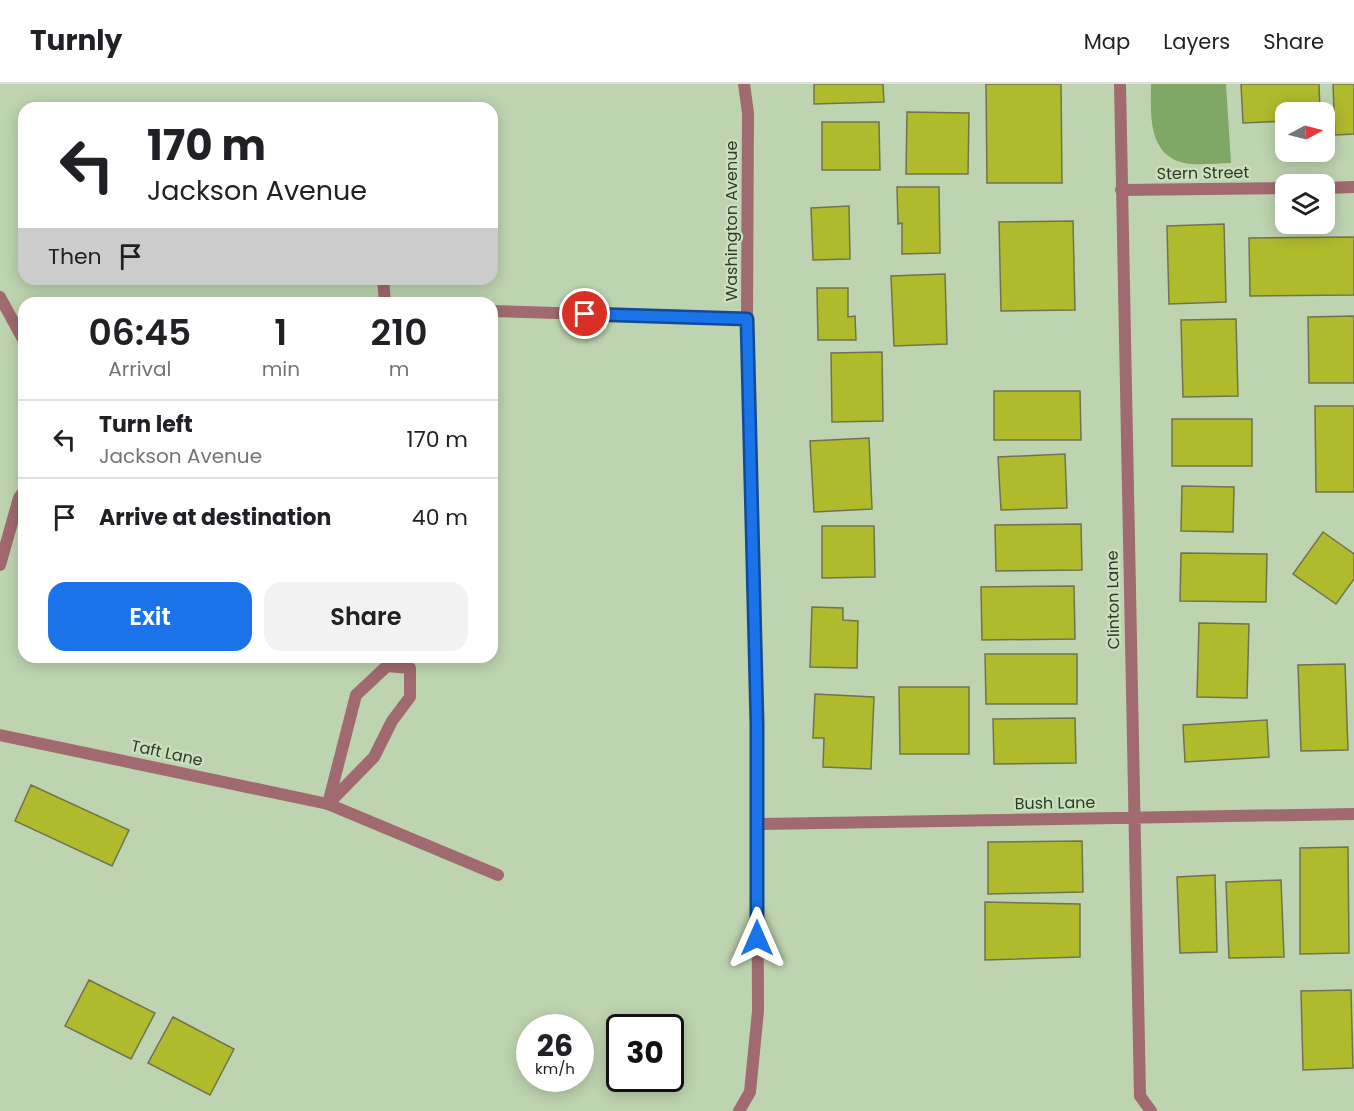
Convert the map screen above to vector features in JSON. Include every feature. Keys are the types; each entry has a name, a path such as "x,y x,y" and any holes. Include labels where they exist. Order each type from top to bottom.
{"street":[{"name":"Washington Avenue","path":"740,1111 750,1092 758,1011 757,724 747,319 748,113 744,84"},
{"name":"Clinton Lane","path":"1120,84 1140,1096 1151,1111"},
{"path":"1335,188 1354,187"},
{"name":"Stern Street","path":"1121,190 1275,188"},
{"path":"0,297 18,329"},
{"path":"498,311 747,319"},
{"path":"0,564 18,501"},
{"path":"387,666 410,668 410,697 392,721 375,757 328,804 356,695 387,666"},
{"name":"Taft Lane","path":"0,735 328,804 498,875"},
{"name":"Bush Lane","path":"757,824 1354,814"}],"green space":[{"path":"1151,84 1226,84 1231,163 1184,163 1163,151 1154,131"}],"building":[{"path":"814,84 883,84 884,102 814,104"},
{"path":"986,84 1061,84 1062,183 987,183"},
{"path":"1241,84 1319,84 1320,102 1275,102 1275,122 1243,123"},
{"path":"1333,84 1354,84 1354,134 1335,135"},
{"path":"907,112 969,113 968,174 906,174"},
{"path":"822,122 879,122 880,170 822,170"},
{"path":"897,187 939,187 940,253 902,254 902,223 898,224"},
{"path":"849,206 850,259 813,260 811,208"},
{"path":"1073,221 1075,310 1001,311 999,222"},
{"path":"1224,224 1226,302 1169,304 1167,226"},
{"path":"1354,237 1354,295 1250,296 1249,238"},
{"path":"945,274 947,344 894,346 891,276"},
{"path":"817,288 848,288 848,317 855,316 856,340 818,340"},
{"path":"1354,316 1354,383 1309,383 1308,317"},
{"path":"1236,319 1238,396 1183,397 1181,320"},
{"path":"882,352 883,421 832,422 831,353"},
{"path":"994,391 1080,391 1081,440 994,440"},
{"path":"1315,406 1354,406 1354,492 1316,492"},
{"path":"1172,419 1252,419 1252,466 1172,466"},
{"path":"869,438 872,509 814,512 810,441"},
{"path":"1065,454 1067,508 1001,510 998,457"},
{"path":"1182,486 1234,487 1233,532 1181,531"},
{"path":"1081,524 1082,570 996,571 995,525"},
{"path":"822,526 874,526 875,577 822,578"},
{"path":"1323,532 1354,554 1354,579 1336,604 1293,574"},
{"path":"1181,553 1267,554 1266,602 1180,601"},
{"path":"1074,586 1075,639 982,640 981,587"},
{"path":"812,607 843,608 843,620 858,621 857,668 810,667"},
{"path":"1199,623 1249,624 1247,698 1197,697"},
{"path":"985,654 1077,654 1077,704 986,704"},
{"path":"1345,664 1348,750 1301,751 1298,665"},
{"path":"899,687 969,687 969,754 900,754"},
{"path":"815,694 874,697 871,769 823,767 824,738 813,738"},
{"path":"1075,718 1076,763 994,764 993,719"},
{"path":"1267,720 1269,757 1185,762 1183,725"},
{"path":"31,785 129,830 112,866 15,821"},
{"path":"1082,841 1083,892 988,894 988,842"},
{"path":"1348,847 1349,953 1300,954 1300,848"},
{"path":"1215,875 1217,952 1180,953 1177,877"},
{"path":"1281,880 1284,957 1229,958 1226,882"},
{"path":"985,902 1080,904 1080,957 985,960"},
{"path":"89,980 155,1013 131,1059 65,1026"},
{"path":"1351,990 1353,1068 1303,1070 1301,991"},
{"path":"173,1017 234,1049 210,1095 148,1063"}],"route":[{"path":"585,314 747,319 757,724 757,938"}]}
